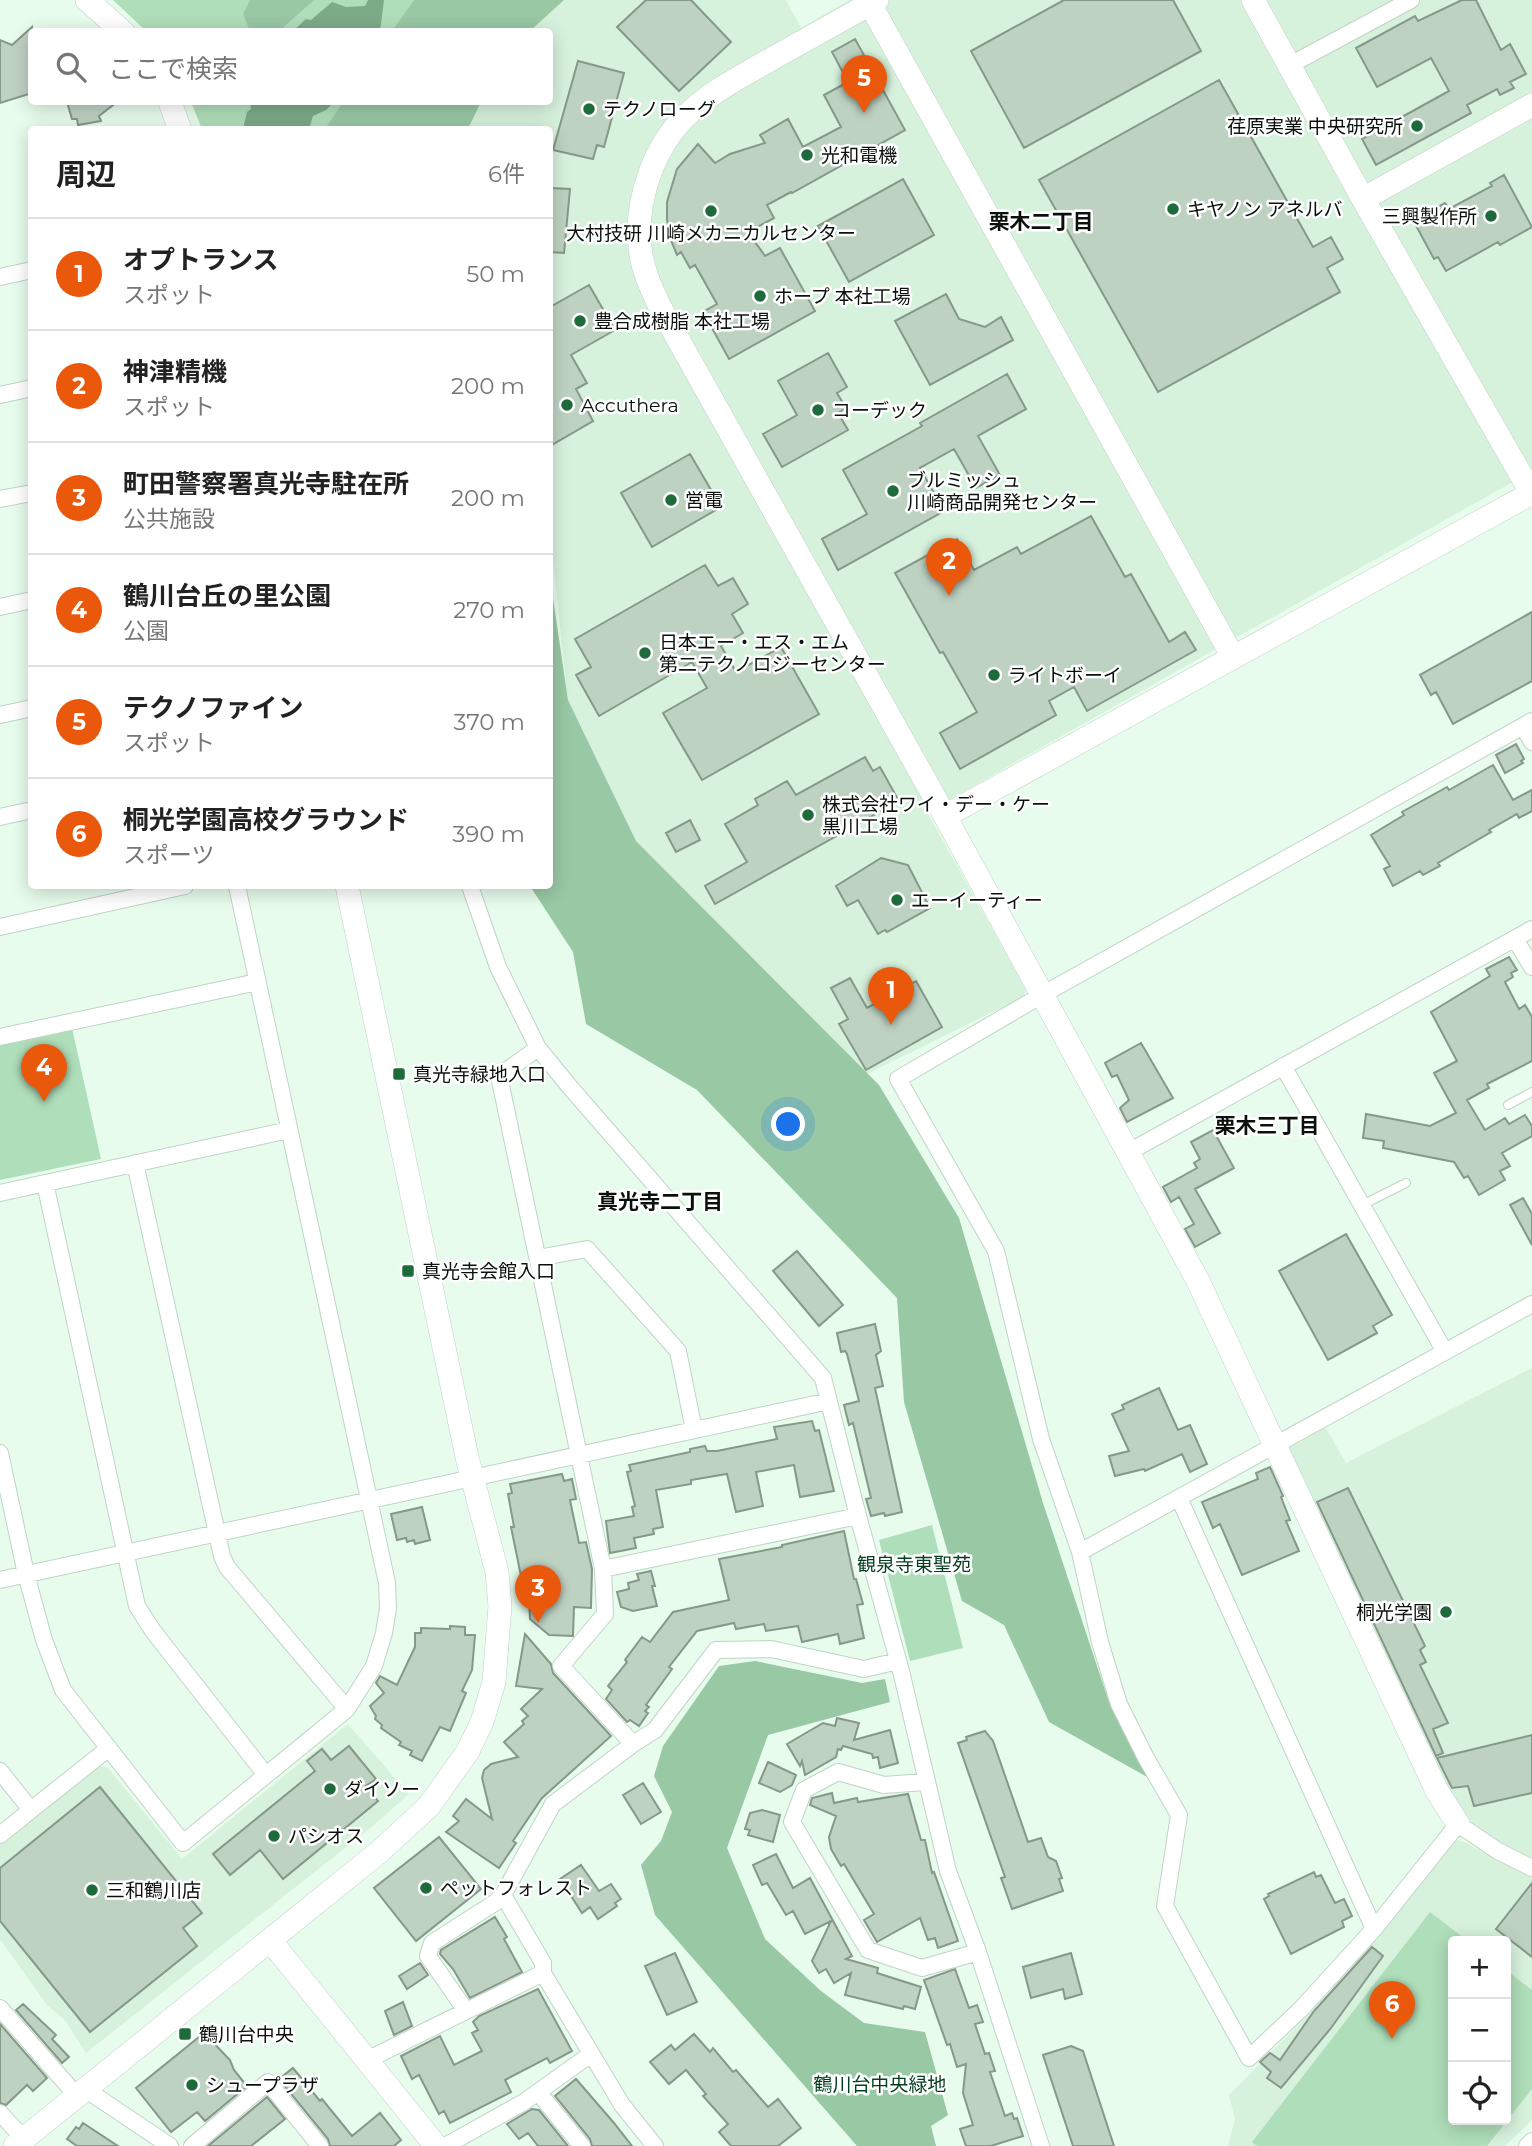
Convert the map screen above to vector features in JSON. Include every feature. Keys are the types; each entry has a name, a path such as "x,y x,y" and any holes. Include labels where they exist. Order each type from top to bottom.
{"street":[{"path":"87,0 118,28"},
{"path":"946,816 1532,493 1363,199 1253,0"},
{"path":"1290,65 1411,0"},
{"path":"1233,657 874,2 714,92 688,114 661,147 647,181 641,210 640,247 646,278 946,816 1198,1281 1437,1791 1458,1824 1498,1852 1532,1868"},
{"path":"171,105 179,126"},
{"path":"1363,199 1532,105"},
{"path":"0,277 28,271"},
{"path":"0,395 28,389"},
{"path":"0,499 28,494"},
{"path":"0,607 28,601"},
{"path":"0,715 28,709"},
{"path":"1458,1824 1374,1929 1301,2009 1249,2058 1166,1906 1179,1815 1119,1704 1100,1642 1080,1552 1041,1438 996,1251 898,1079 1042,995 1528,724 1532,742"},
{"path":"0,817 28,811"},
{"path":"0,927 171,889"},
{"path":"0,1453 26,1574 44,1640 63,1690 183,1843 347,1709 374,1665 388,1608 387,1583 238,889"},
{"path":"0,2113 19,2143 379,1852 417,1818 468,1751 482,1722 494,1682 500,1606 497,1572 472,1477 348,889"},
{"path":"471,889 498,967 538,1048 824,1378 898,1661 948,1871 978,1952 1041,2146"},
{"path":"1127,1153 1532,929"},
{"path":"1516,939 1532,967"},
{"path":"0,1037 257,982"},
{"path":"538,1048 499,1076 603,1569 605,1614 561,1666 633,1744"},
{"path":"1283,1066 1445,1352"},
{"path":"0,1193 289,1130"},
{"path":"135,1163 217,1533 227,1567 347,1709"},
{"path":"45,1183 137,1606 153,1632 266,1775"},
{"path":"538,1258 587,1249 678,1351 694,1430"},
{"path":"1080,1552 1532,1304"},
{"path":"0,1580 829,1401"},
{"path":"1179,1498 1374,1929"},
{"path":"603,1569 858,1516"},
{"path":"466,2011 428,1956 432,1943 503,1895 553,1804 655,1730 716,1650 771,1649 864,1669 898,1661"},
{"path":"0,1835 109,1748"},
{"path":"0,1771 31,1810"},
{"path":"925,1782 884,1785 838,1772 804,1790 792,1822 868,1950 922,1968 978,1952"},
{"path":"503,1895 543,1963 543,1973 591,2054 622,2105 655,2146"},
{"path":"270,1940 436,2146"},
{"path":"368,2060 543,1973"},
{"path":"0,2008 81,2093 170,2146"},
{"path":"445,2146 538,2092 591,2054"},
{"path":"192,2146 268,2082 320,2146"},
{"path":"538,2092 582,2146"},
{"path":"1527,2146 1532,2141"}],"lane":[{"path":"1508,1105 1532,1092"},
{"path":"1362,1206 1406,1182"}],"shaded area":[{"path":"368,0 384,0 380,28 296,28 306,19 311,20 332,2 346,7 365,6"},
{"path":"564,0 786,0 801,28 849,0 1532,0 1532,471 927,812 1026,990 1023,997 867,1074 636,841 568,700 553,560 553,126 470,126 480,105 553,105 553,28 533,28"},
{"path":"250,105 331,105 313,116 310,126 244,126 247,112 251,109"},
{"name":"桐光学園","path":"1532,1368 1532,1858 1493,1838 1448,1799 1287,1453 1290,1447 1325,1427 1346,1463"},
{"path":"348,1724 409,1794 375,1824 86,2053 65,2020 47,2005 0,1939 0,1845 99,1766 108,1768 182,1859"},
{"path":"1456,1840 1532,1878 1532,2120 1505,2146 1228,2146 1235,2119 1229,2095 1306,2017"}],"green space":[{"path":"113,0 414,0 395,28 143,28"},
{"path":"250,0 314,0 282,28 249,28 243,14"},
{"path":"414,0 564,0 533,28 394,28"},
{"path":"192,105 341,105 328,126 201,126"},
{"path":"341,105 480,105 469,126 327,126"},
{"path":"553,598 568,700 636,841 879,1085 959,1218 1043,1503 1109,1702 1149,1778 1049,1722 1004,1625 962,1601 904,1402 897,1298 697,1090 586,1024 573,952 532,889 553,889"},
{"path":"72,1028 101,1159 0,1180 0,1044"},
{"name":"観泉寺東聖苑","path":"932,1525 963,1648 910,1661 879,1540"},
{"name":"鶴川台中央緑地","path":"755,1661 862,1683 885,1679 890,1702 768,1735 727,1848 765,1939 821,1991 864,2023 925,2032 948,2115 931,2126 936,2146 857,2146 655,1915 641,1865 661,1841 672,1812 654,1776 663,1746 719,1666"},
{"path":"1430,1912 1461,1936 1448,1936 1448,2125 1504,2125 1487,2146 1257,2146 1252,2142"},
{"path":"1511,1974 1532,1990 1532,2089 1511,2116"}],"building":[{"path":"646,0 691,0 731,42 679,91 617,27"},
{"path":"1064,0 1173,0 1201,51 1024,148 971,51"},
{"path":"1462,0 1476,0 1501,50 1510,44 1526,74 1510,82 1514,88 1500,95 1497,89 1467,105 1471,113 1376,165 1362,139 1449,91 1431,58 1377,87 1356,48 1415,16 1418,21"},
{"path":"28,31 28,94 0,103 0,40 12,45"},
{"path":"855,39 905,130 767,205 774,218 748,232 765,256 780,248 815,311 729,359 703,312 717,304 695,265 690,268 681,252 677,255 670,238 667,202 677,169 698,144 715,163 730,154 765,143 760,135 788,119 803,147 841,127 824,95 848,82 832,52"},
{"name":"テクノローグ","path":"578,61 624,73 604,147 597,145 593,159 553,150"},
{"name":"キヤノン アネルバ","path":"1219,80 1313,247 1331,237 1343,259 1327,268 1340,292 1158,392 1039,180"},
{"path":"68,105 113,105 99,116 101,121 78,125 77,119 72,119"},
{"name":"三興製作所","path":"1504,175 1532,227 1500,245 1498,242 1446,271 1438,257 1434,259 1413,220 1445,203 1449,209 1492,186 1490,183"},
{"path":"903,179 934,235 849,282 818,226"},
{"path":"553,188 570,189 564,253 553,252"},
{"path":"589,285 615,330 571,355 587,383 576,389 593,421 553,444 553,305"},
{"path":"946,294 959,319 985,327 1001,317 1013,340 930,385 895,321"},
{"name":"コーデック","path":"828,353 847,387 837,393 846,408 838,413 848,430 782,467 763,434 797,415 778,381"},
{"path":"1007,374 1026,409 978,436 1000,475 976,488 954,449 920,468 944,511 838,570 822,539 867,514 843,470"},
{"name":"営電","path":"690,454 721,507 652,547 621,493"},
{"path":"1091,516 1125,577 1131,574 1169,642 1185,632 1196,650 1087,711 1074,687 1049,701 1056,715 960,769 940,733 977,712 895,573 957,539 974,570 1017,547 1021,554"},
{"path":"705,565 718,586 733,578 748,604 732,614 743,633 721,646 736,672 781,647 819,714 702,780 663,713 707,688 692,662 599,716 576,675 591,667 575,639"},
{"path":"1532,612 1532,681 1453,724 1436,692 1431,695 1420,675"},
{"path":"1516,744 1524,759 1521,761 1523,763 1505,773 1496,755"},
{"name":"株式会社ワイ・デー・ケー 黒川工場","path":"865,757 873,771 880,767 899,801 715,904 705,886 747,862 725,824 758,805 755,799 787,781 796,795"},
{"path":"1493,765 1513,800 1532,790 1532,811 1519,818 1517,814 1489,830 1491,832 1438,863 1440,866 1423,875 1420,871 1393,886 1384,869 1390,866 1371,835 1404,815 1402,812"},
{"path":"690,820 700,840 676,852 666,833"},
{"name":"エーイーティー","path":"881,858 908,865 930,908 887,932 885,930 878,934 858,900 847,906 836,886"},
{"path":"1509,957 1517,970 1511,973 1513,977 1505,982 1519,1009 1525,1005 1532,1017 1532,1061 1487,1084 1489,1088 1467,1100 1485,1130 1505,1118 1509,1124 1525,1115 1532,1126 1532,1136 1502,1153 1510,1166 1500,1171 1505,1180 1479,1195 1468,1176 1464,1178 1454,1162 1383,1148 1384,1141 1363,1138 1366,1114 1430,1126 1456,1113 1434,1073 1457,1061 1431,1012 1490,976 1486,969"},
{"path":"850,978 867,1008 916,981 942,1027 866,1070 839,1024 848,1019 831,988"},
{"path":"1141,1043 1173,1098 1127,1122 1120,1108 1129,1100 1117,1075 1112,1077 1105,1063"},
{"path":"1213,1130 1234,1168 1195,1189 1220,1233 1195,1247 1185,1229 1194,1224 1179,1197 1171,1202 1163,1187 1197,1168 1194,1163 1200,1159 1191,1142"},
{"path":"1523,1198 1532,1214 1532,1245 1510,1205"},
{"path":"1346,1234 1392,1315 1373,1326 1377,1333 1328,1360 1279,1271"},
{"path":"797,1251 843,1305 819,1326 773,1271"},
{"path":"875,1324 881,1351 876,1355 883,1386 875,1388 902,1512 885,1516 884,1513 871,1516 866,1499 871,1498 853,1423 849,1425 844,1405 859,1401 847,1354 845,1351 841,1352 837,1333"},
{"path":"1159,1388 1178,1430 1190,1425 1207,1464 1190,1472 1182,1454 1145,1471 1144,1469 1115,1476 1109,1456 1129,1451 1112,1414 1124,1409 1122,1405"},
{"path":"812,1421 815,1431 819,1430 834,1491 800,1497 794,1465 756,1472 763,1506 736,1512 727,1474 691,1480 691,1484 656,1490 663,1527 653,1529 654,1534 634,1538 636,1548 610,1553 606,1521 634,1516 632,1507 635,1506 627,1472 631,1471 629,1465 690,1452 690,1449 705,1446 707,1451 717,1451 777,1439 774,1427"},
{"path":"1270,1467 1283,1496 1281,1497 1290,1520 1286,1521 1299,1551 1242,1575 1220,1524 1213,1528 1202,1502 1258,1479 1256,1473"},
{"path":"562,1474 564,1481 572,1479 576,1499 570,1500 579,1543 586,1542 592,1569 591,1608 574,1607 573,1636 549,1635 530,1619 528,1574 521,1576 511,1527 514,1527 508,1494 512,1493 510,1484"},
{"path":"1348,1488 1425,1646 1420,1650 1426,1662 1420,1665 1448,1723 1433,1729 1443,1753 1436,1756 1317,1502"},
{"path":"422,1507 430,1540 415,1544 414,1540 407,1542 406,1538 397,1540 391,1514"},
{"path":"844,1531 854,1579 863,1604 857,1605 864,1638 840,1644 838,1634 802,1642 798,1626 766,1631 764,1624 736,1629 734,1623 697,1631 669,1667 672,1669 646,1705 649,1707 645,1711 648,1713 639,1726 630,1720 627,1722 606,1699 612,1690 608,1686 642,1637 650,1642 673,1612 729,1600 719,1559"},
{"path":"651,1571 657,1606 633,1611 621,1607 617,1592 629,1589 628,1583 639,1580 637,1574"},
{"path":"450,1626 465,1627 465,1635 475,1635 472,1670 462,1691 466,1693 450,1731 440,1727 422,1761 410,1755 412,1751 399,1745 401,1742 381,1728 382,1725 375,1719 370,1706 384,1693 376,1683 380,1676 397,1685 415,1647 415,1633 421,1633 421,1628 450,1629"},
{"path":"525,1634 551,1664 553,1673 611,1736 542,1798 513,1841 516,1843 499,1868 446,1832 459,1821 453,1816 466,1799 492,1819 482,1778 484,1770 491,1764 518,1757 504,1742 524,1724 522,1721 528,1716 521,1709 542,1689 516,1686"},
{"path":"837,1718 859,1723 854,1740 890,1730 898,1763 880,1768 878,1757 873,1758 872,1754 843,1746 841,1750 838,1749 836,1757 805,1775 802,1761 800,1766 787,1744 823,1723 835,1726"},
{"path":"985,1731 993,1741 1028,1842 1041,1838 1048,1857 1056,1861 1062,1878 1059,1879 1063,1891 1012,1909 1001,1878 1005,1877 958,1743 967,1740 966,1737"},
{"path":"1532,1735 1532,1793 1474,1806 1468,1786 1452,1788 1437,1758"},
{"path":"349,1746 376,1779 366,1786 378,1801 283,1879 260,1850 230,1875 213,1854 315,1771 307,1761 322,1749 331,1760"},
{"path":"768,1762 796,1775 792,1785 780,1792 759,1783"},
{"path":"643,1783 661,1812 641,1824 623,1795"},
{"name":"三和鶴川店","path":"100,1787 202,1913 183,1928 197,1946 90,2032 0,1921 0,1868"},
{"path":"832,1793 834,1803 857,1798 858,1802 908,1794 921,1840 925,1840 932,1873 934,1872 958,1941 938,1948 935,1938 928,1940 920,1918 877,1942 864,1920 874,1914 844,1864 841,1866 831,1849 829,1837 836,1816 810,1805 812,1798"},
{"path":"762,1810 780,1815 773,1842 748,1835 750,1830 745,1829 750,1813"},
{"path":"439,1837 481,1889 416,1941 374,1888"},
{"path":"776,1854 793,1888 810,1878 852,1956 846,1959 878,1968 877,1973 921,1987 915,2009 904,2006 903,2009 845,1995 851,1973 834,1983 826,1969 819,1973 812,1961 831,1921 805,1934 793,1911 786,1915 767,1883 762,1885 753,1865"},
{"path":"581,1865 599,1891 611,1884 621,1899 615,1903 617,1906 598,1919 590,1907 582,1913 560,1879"},
{"path":"1314,1872 1316,1877 1321,1875 1335,1903 1344,1899 1352,1916 1342,1921 1344,1927 1291,1954 1264,1899 1268,1894"},
{"path":"1532,1883 1532,1957 1511,1941 1511,1936 1505,1936 1496,1929"},
{"path":"495,1917 522,1972 470,1998 453,1969 440,1954 441,1950"},
{"path":"1372,1947 1383,1956 1331,2028 1281,2088 1267,2078 1271,2072 1260,2062 1270,2053 1280,2060 1314,2011"},
{"path":"675,1953 697,2002 667,2015 645,1966"},
{"path":"1071,1953 1082,1994 1065,1999 1063,1989 1031,1998 1023,1967"},
{"path":"420,1963 428,1975 407,1989 399,1976"},
{"path":"955,1969 969,2008 977,2005 983,2022 975,2024 985,2054 989,2053 995,2071 990,2072 1005,2116 1012,2113 1014,2119 1017,2118 1023,2136 991,2146 966,2146 960,2129 973,2125 963,2093 966,2064 957,2067 924,1980"},
{"path":"538,1989 572,2051 550,2063 547,2058 505,2080 511,2092 450,2123 444,2111 439,2114 419,2075 412,2079 401,2056 440,2036 454,2065 482,2051 472,2033 478,2030 473,2022 479,2016"},
{"path":"403,2002 412,2026 394,2035 385,2011"},
{"path":"23,2004 56,2035 52,2039 69,2057 62,2063 16,2010"},
{"path":"0,2024 47,2078 33,2091 27,2085 6,2105 0,2103"},
{"path":"204,2033 230,2060 234,2070 247,2086 205,2121 197,2112 171,2132 136,2088"},
{"path":"694,2034 710,2052 713,2048 733,2072 736,2070 768,2107 778,2099 801,2128 778,2146 731,2146 719,2132 728,2124 703,2096 706,2094 686,2070 669,2084 650,2062 671,2045 675,2050"},
{"path":"1071,2046 1083,2051 1114,2146 1073,2146 1043,2055"},
{"path":"293,2068 352,2136 380,2113 401,2140 394,2146 330,2146 328,2139 279,2079"},
{"path":"576,2079 632,2146 592,2146 590,2139 555,2096"},
{"path":"267,2097 285,2119 251,2146 208,2146"},
{"path":"532,2109 539,2110 568,2146 538,2146 528,2133 519,2139 507,2124"},
{"path":"83,2123 118,2146 77,2146 67,2139 76,2127 79,2129"}],"place":[{"name":"テクノローグ","path":"589,109"},
{"name":"テクノファイン","path":"864,113"},
{"name":"荏原実業 中央研究所","path":"1417,126"},
{"name":"光和電機","path":"807,155"},
{"name":"キヤノン アネルバ","path":"1173,209"},
{"name":"大村技研 川崎メカニカルセンター","path":"711,211"},
{"name":"三興製作所","path":"1491,216"},
{"name":"ホープ 本社工場","path":"760,296"},
{"name":"豊合成樹脂 本社工場","path":"580,321"},
{"name":"Accuthera","path":"567,405"},
{"name":"コーデック","path":"818,410"},
{"name":"ブルミッシュ 川崎商品開発センター","path":"893,491"},
{"name":"営電","path":"671,500"},
{"name":"神津精機","path":"949,596"},
{"name":"日本エー・エス・エム 第二テクノロジーセンター","path":"645,653"},
{"name":"ライトボーイ","path":"994,675"},
{"name":"株式会社ワイ・デー・ケー 黒川工場","path":"808,815"},
{"name":"エーイーティー","path":"897,900"},
{"name":"オプトランス","path":"891,1025"},
{"name":"真光寺緑地入口","path":"399,1074"},
{"name":"鶴川台丘の里公園","path":"44,1102"},
{"name":"真光寺会館入口","path":"408,1271"},
{"name":"桐光学園","path":"1446,1612"},
{"name":"町田警察署真光寺駐在所","path":"538,1623"},
{"name":"ダイソー","path":"330,1789"},
{"name":"パシオス","path":"274,1836"},
{"name":"ペットフォレスト","path":"426,1888"},
{"name":"三和鶴川店","path":"92,1890"},
{"name":"鶴川台中央","path":"185,2034"},
{"name":"桐光学園高校グラウンド","path":"1392,2039"},
{"name":"シュープラザ","path":"192,2085"}],"district":[{"name":"栗木二丁目","path":"1041,222"},
{"name":"栗木三丁目","path":"1267,1126"},
{"name":"真光寺二丁目","path":"660,1202"}]}
